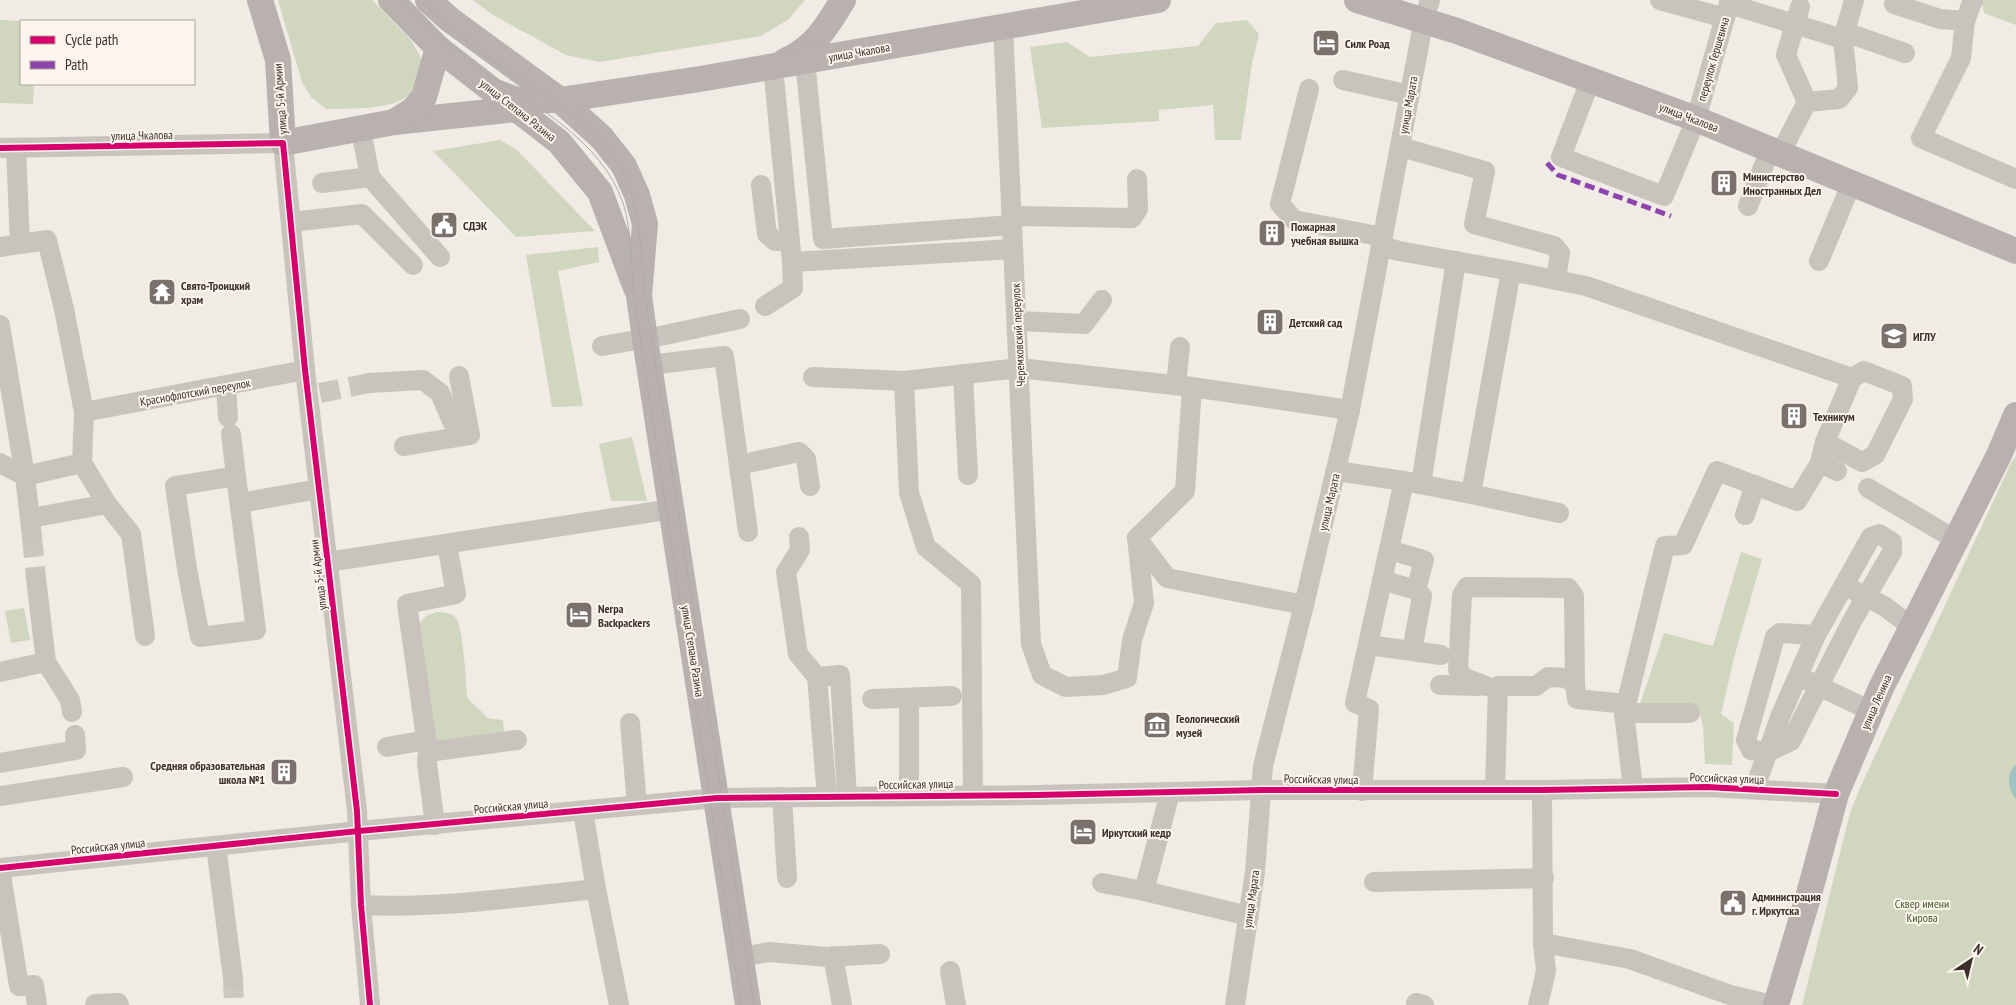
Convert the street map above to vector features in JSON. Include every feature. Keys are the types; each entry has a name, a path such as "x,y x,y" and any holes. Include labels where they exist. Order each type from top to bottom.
{"main road":[{"name":"улица 5-й Армии","path":"260,0 278,60 283,144"},
{"name":"улица Степана Разина","path":"390,0 438,48 559,142 600,192 639,296 748,1005"},
{"name":"улица Степана Разина","path":"428,0 449,19 560,100 602,138 624,166 637,195 645,224 639,296"},
{"path":"774,67 802,53 822,33 843,0"},
{"name":"улица Чкалова","path":"495,92 517,100 560,100 774,67 1158,0"},
{"name":"улица Чкалова","path":"1356,0 1427,10 1590,81 1696,119 2016,251"},
{"path":"394,122 413,110 424,97 438,48"},
{"name":"улица Чкалова","path":"283,144 394,122 517,110"},
{"name":"улица Ленина","path":"1774,1005 1809,894 1836,794 1871,711 2011,434 2016,415"}],"street":[{"path":"1660,0 1798,16 1844,36 1905,53"},
{"path":"1807,102 1839,99 1848,88 1844,36 1854,0"},
{"path":"1973,0 1965,21 1961,58 1921,138 2016,179"},
{"path":"1894,4 1940,20 1965,21"},
{"name":"переулок Гершевича","path":"1590,81 1561,157 1664,196 1696,119 1728,7"},
{"name":"улица Марата","path":"1235,1005 1255,872 1263,766 1304,605 1350,410 1427,10"},
{"path":"1798,16 1786,55 1807,102"},
{"name":"Черемховский переулок","path":"1003,26 1018,321 1031,644 1042,675 1066,687 1103,685 1127,678 1132,640 1144,604 1137,538"},
{"path":"805,61 823,239 1012,220 1132,218 1138,210 1137,179"},
{"path":"765,306 793,288 774,67"},
{"path":"1343,80 1410,95"},
{"path":"1309,90 1280,204 1294,220 1382,241 1399,251 1511,270 1586,286 1852,378"},
{"path":"1748,206 1775,152 1807,102"},
{"path":"361,130 370,177 440,257"},
{"name":"улица Чкалова","path":"8,148 283,144"},
{"name":"улица 5-й Армии","path":"283,144 305,370 314,395 319,489 359,831 361,905 370,1005"},
{"path":"1401,147 1485,171 1474,224 1554,246 1560,253 1556,280"},
{"path":"8,148 20,244"},
{"path":"322,183 370,177"},
{"path":"1819,261 1852,182"},
{"path":"761,185 767,234 775,241 790,241"},
{"path":"291,222 362,214 413,265"},
{"path":"0,247 47,240 64,309 84,412 82,463 107,504 131,534 129,560 145,636"},
{"path":"792,262 1013,249"},
{"path":"1362,791 1378,710 1356,704 1389,550 1413,483 1456,261"},
{"path":"1471,494 1511,270"},
{"path":"1018,321 1084,324 1102,300"},
{"path":"602,346 740,319"},
{"path":"0,325 25,476 31,527 107,504"},
{"path":"1180,348 1184,386 1185,491 1137,538 1167,578 1304,605"},
{"path":"649,365 724,356 748,532"},
{"path":"812,377 904,381 1019,368 1184,386 1350,410"},
{"name":"Краснофлотский переулок","path":"84,412 305,370"},
{"path":"1633,788 1625,708 1666,546 1683,545 1717,471 1797,501 1828,467 1825,442 1852,378 1864,370 1902,386 1903,399 1875,454 1862,462 1825,442"},
{"path":"963,374 968,475"},
{"path":"459,376 470,435"},
{"path":"369,382 423,380 440,392 452,421 470,435"},
{"path":"904,381 910,492 926,547 972,584 973,795"},
{"path":"226,386 229,426 240,503 256,630 200,637 187,569 175,486 236,476"},
{"path":"404,446 470,435"},
{"path":"739,465 799,452 806,459 810,486"},
{"path":"0,463 25,476 82,463"},
{"path":"1336,471 1413,483 1559,513"},
{"path":"1745,515 1755,485"},
{"path":"1868,488 1956,540"},
{"path":"240,503 319,489"},
{"path":"328,562 672,509"},
{"path":"1754,789 1768,752 1780,717 1816,635 1871,537 1879,534 1892,542 1892,552 1865,596 1791,741 1768,752 1751,750 1746,740 1775,637 1780,633 1816,635"},
{"path":"798,537 800,550 786,572 798,654 818,677 837,796"},
{"path":"435,825 427,763 427,746 407,604 456,594 447,544"},
{"path":"1389,550 1424,560 1416,590"},
{"path":"36,578 46,662 70,700 72,712"},
{"path":"1382,580 1416,590 1422,596 1412,651"},
{"path":"1492,686 1465,678 1458,670 1462,595 1467,586 1568,588 1574,596 1576,699 1625,708 1690,713"},
{"path":"1844,586 1884,606 1912,627"},
{"path":"1368,645 1441,655"},
{"path":"0,672 46,662"},
{"path":"1798,676 1871,711"},
{"path":"1440,685 1536,686 1548,677 1567,678 1575,685"},
{"path":"1492,686 1495,790"},
{"path":"872,699 952,696"},
{"path":"909,698 909,796"},
{"path":"630,723 637,806"},
{"path":"0,763 76,750 75,735"},
{"path":"387,747 517,740"},
{"path":"0,796 124,777"},
{"name":"Российская улица","path":"0,868 359,831 717,798 1170,793 1262,790 1542,790 1707,787 1836,794"},
{"path":"1538,1005 1546,972 1542,790"},
{"path":"1144,891 1170,793"},
{"path":"782,797 787,878"},
{"path":"583,811 618,1005"},
{"path":"216,846 233,978"},
{"path":"0,868 19,986 34,985 38,1005"},
{"path":"1374,882 1544,878"},
{"path":"1102,883 1249,916"},
{"path":"361,905 391,907 448,905 596,889"},
{"path":"1544,943 1630,959 1730,995 1774,1005"},
{"path":"740,958 769,952 832,956 880,954"},
{"path":"832,956 842,1005"},
{"path":"950,971 956,1005"},
{"path":"96,1004 118,1003 119,1005"}],"green space":[{"path":"278,0 372,0 411,40 422,60 414,87 408,95 388,105 326,109 311,97 302,82"},
{"path":"473,0 805,0 789,19 761,36 599,62 566,55 493,15"},
{"path":"1981,0 2016,0 2016,25 1984,13"},
{"path":"0,20 20,21 20,85 34,85 33,104 0,103"},
{"path":"1247,20 1259,34 1252,64 1241,140 1215,140 1213,105 1159,110 1159,121 1042,128 1030,47 1067,42 1090,57 1198,46 1216,23"},
{"path":"500,140 517,150 595,231 516,237 433,151"},
{"path":"598,247 599,262 558,271 583,406 552,407 526,255"},
{"path":"632,437 647,501 611,501 599,444"},
{"name":"Сквер имени Кирова","path":"2016,456 2016,764 2014,766 2016,799 2016,1005 1802,1005 1850,813 2012,461"},
{"path":"1741,552 1762,559 1735,654 1721,714 1734,723 1732,765 1705,764 1703,726 1699,709 1639,707 1664,633 1713,646"},
{"path":"24,608 30,640 11,643 5,611"},
{"path":"436,612 450,614 458,622 464,654 467,696 487,718 503,720 505,739 432,748 417,630 424,618"}],"water":[{"path":"2016,764 2016,799 2009,786 2009,777"}],"tunnel":[{"path":"320,393 369,383"},
{"path":"32,537 36,578"},
{"path":"233,978 234,1005"}],"tram line":[{"path":"400,0 481,69 543,110 582,142 599,160 613,180 623,203 630,236 634,297 741,1005"},
{"path":"418,0 488,58 585,126 616,160 631,193 638,222 645,295 754,1005"}],"marked path":[{"path":"1547,163 1558,175 1671,216"}],"cycle path":[{"path":"0,148 283,143 305,370 357,811 361,905 370,1005"},
{"path":"0,868 359,831 717,798 1037,795 1262,790 1542,790 1707,787 1836,794"}],"place":[{"name":"Силк Роад","path":"1326,43"},
{"name":"Министерство Иностранных Дел","path":"1724,183"},
{"name":"СДЭК","path":"444,225"},
{"name":"Пожарная учебная вышка","path":"1272,233"},
{"name":"Свято-Троицкий храм","path":"162,292"},
{"name":"Детский сад","path":"1270,322"},
{"name":"ИГЛУ","path":"1894,336"},
{"name":"Техникум","path":"1794,416"},
{"name":"Nerpa Backpackers","path":"579,615"},
{"name":"Геологический музей","path":"1157,725"},
{"name":"Средняя образовательная школа №1","path":"284,772"},
{"name":"Иркутский кедр","path":"1083,832"},
{"name":"Администрация г. Иркутска","path":"1733,903"}]}
